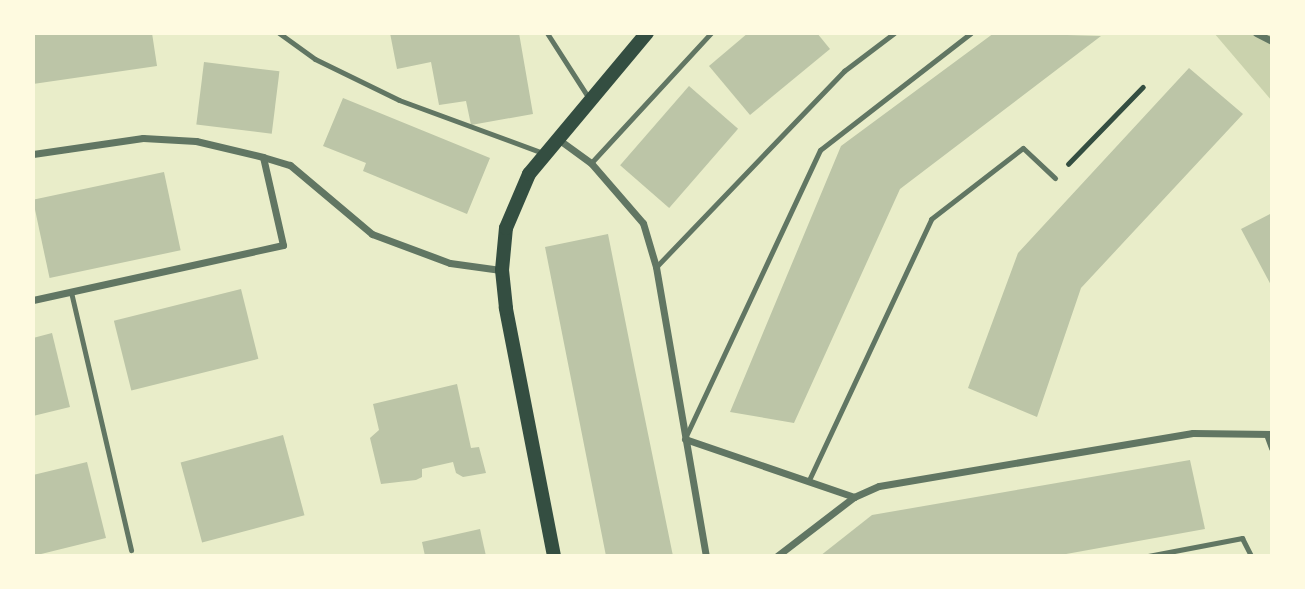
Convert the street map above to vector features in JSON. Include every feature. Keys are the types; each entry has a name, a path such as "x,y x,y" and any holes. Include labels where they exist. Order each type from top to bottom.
{"main road":[{"path":"554,556 502,271 506,228 514,201 546,154 647,33"}],"street":[{"path":"1256,33 1272,41"},
{"path":"33,154 143,138 196,141 263,156 290,165 353,220 381,238 450,262 502,271"},
{"path":"558,139 591,163 643,223 656,267 706,556"},
{"path":"33,300 283,244 263,156"},
{"path":"777,556 854,497 879,486 1193,433 1269,434 1272,448"},
{"path":"685,439 854,497"}],"lane":[{"path":"279,33 315,59 400,100 546,154"},
{"path":"547,33 590,100"},
{"path":"591,163 711,33"},
{"path":"656,267 844,71 894,33"},
{"path":"685,439 820,150 971,33"},
{"path":"809,480 931,219 1023,148 1055,178"},
{"path":"71,292 131,550"},
{"path":"1147,556 1242,538 1251,556"}],"path":[{"path":"1067,165 1143,87"}],"green space":[{"path":"1214,33 1272,33 1272,101"}],"building":[{"path":"33,33 152,33 157,66 33,84"},
{"path":"390,33 519,33 533,114 471,125 466,101 439,105 431,62 397,69"},
{"path":"748,33 817,33 830,49 750,115 709,66"},
{"path":"994,33 1101,36 900,189 794,423 730,412 841,146"},
{"path":"204,62 279,71 272,134 196,125"},
{"path":"1189,68 1243,114 1081,288 1037,417 968,388 1018,253"},
{"path":"689,86 738,129 669,208 620,165"},
{"path":"343,98 490,158 467,214 363,171 366,163 323,146"},
{"path":"164,172 181,250 50,278 33,200"},
{"path":"1272,213 1272,287 1241,229"},
{"path":"608,234 673,556 606,556 545,247"},
{"path":"241,289 258,359 131,391 114,321"},
{"path":"52,333 70,407 33,416 33,338"},
{"path":"457,384 471,448 479,447 486,473 463,477 456,473 453,462 422,469 422,477 416,480 381,484 370,438 379,430 373,404"},
{"path":"283,435 304,515 202,543 181,462"},
{"path":"1190,460 1205,529 1055,556 820,556 872,515"},
{"path":"87,462 106,538 33,556 33,475"},
{"path":"480,529 486,556 425,556 422,542"}]}
